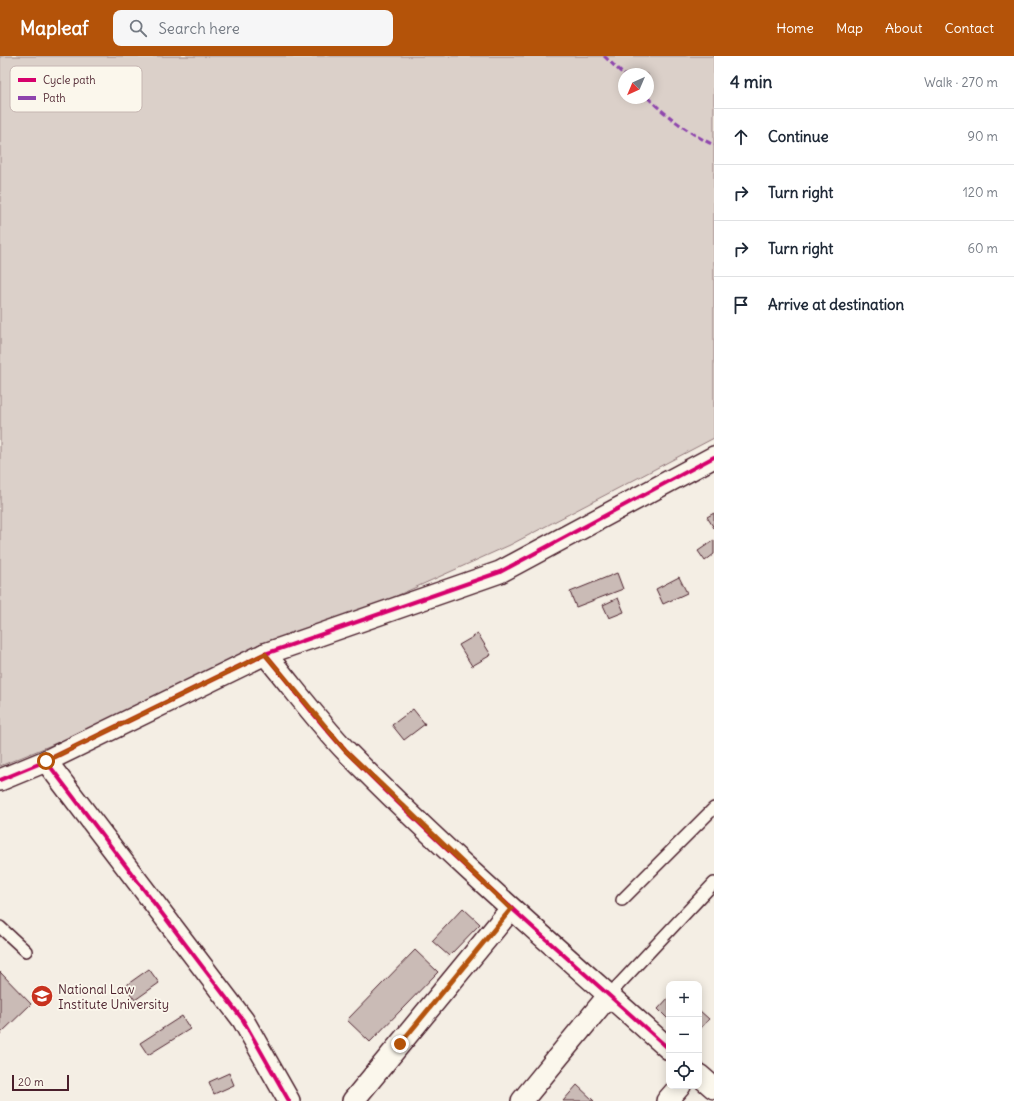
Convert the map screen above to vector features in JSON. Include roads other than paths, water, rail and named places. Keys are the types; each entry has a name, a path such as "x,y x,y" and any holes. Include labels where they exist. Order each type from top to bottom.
{"street":[{"path":"0,780 46,761 265,654 500,572 714,457"},
{"path":"265,654 345,750 511,909 666,1046"},
{"path":"46,761 243,1020 289,1101"},
{"path":"353,1101 511,909"},
{"path":"522,1101 609,995"},
{"path":"702,1078 714,1088"},
{"path":"666,1101 677,1089"}],"lane":[{"path":"622,900 714,808"},
{"path":"609,995 714,883"},
{"path":"0,927 26,951"}],"place":[{"name":"National Law Institute University","path":"42,996"}]}
